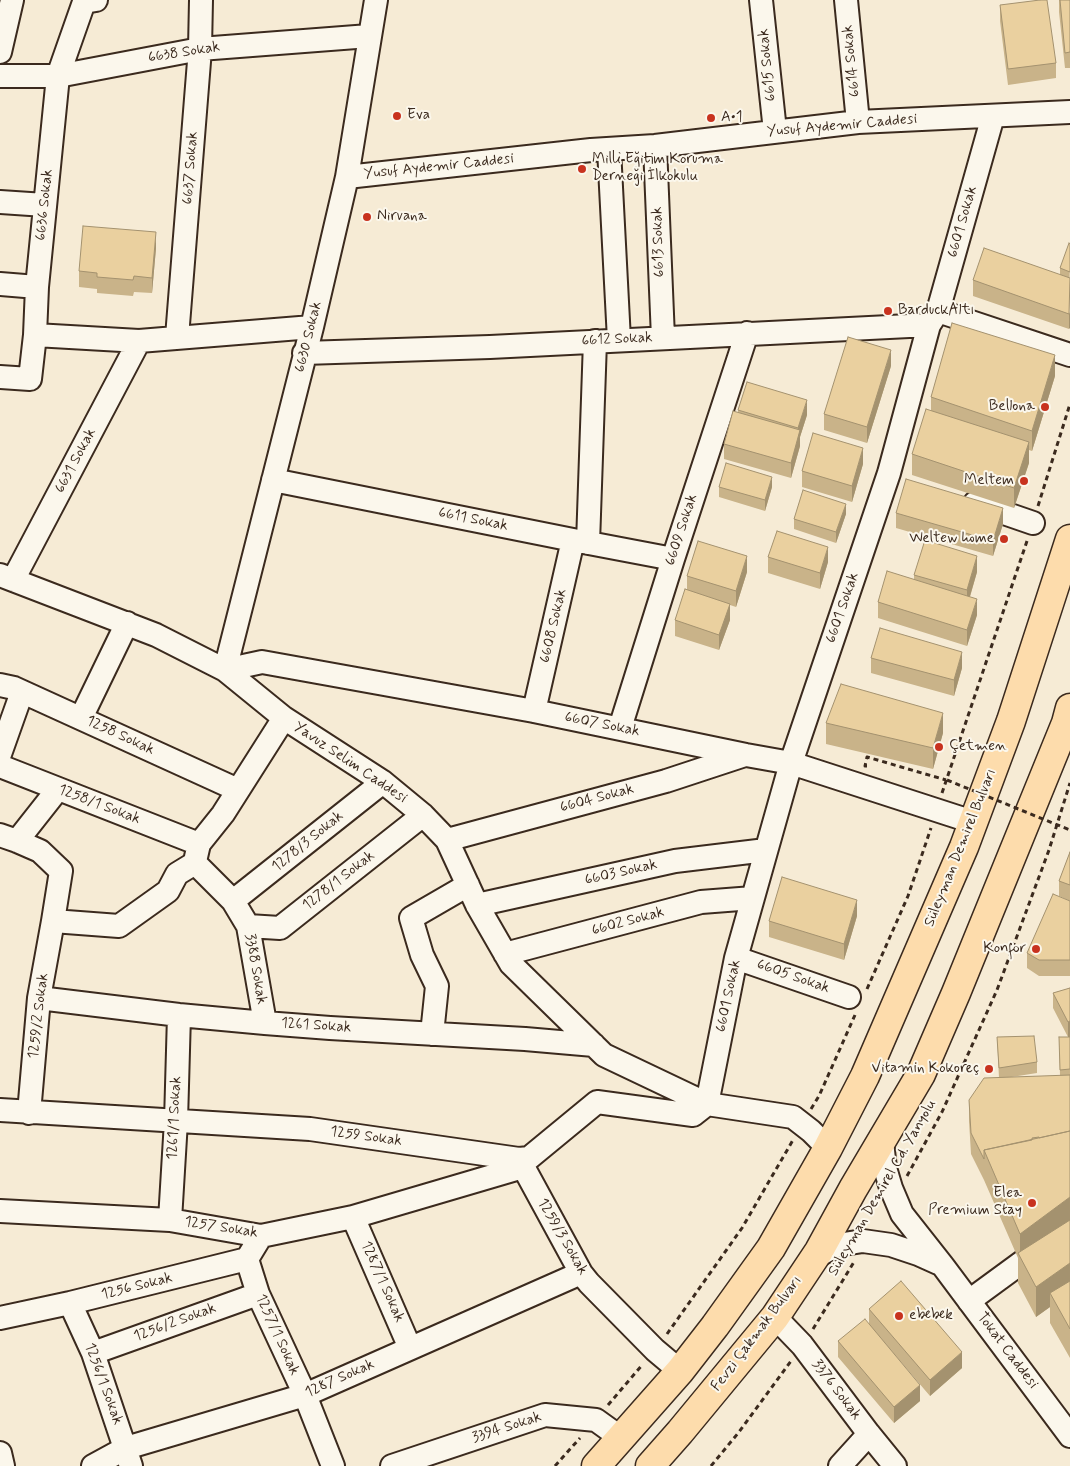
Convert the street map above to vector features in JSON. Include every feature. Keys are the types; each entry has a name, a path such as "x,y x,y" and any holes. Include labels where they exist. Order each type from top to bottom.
{"main road":[{"name":"Süleyman Demirel Bulvarı","path":"828,1148 865,1076 964,847 1010,722 1070,539"},
{"path":"882,1142 921,1074 960,984 1066,723 1070,708"},
{"name":"Fevzi Çakmak Bulvarı","path":"650,1466 775,1317 814,1258 882,1142"},
{"path":"596,1466 680,1371 715,1326 771,1248 828,1148"}],"street":[{"path":"0,52 12,0"},
{"name":"6636 Sokak","path":"0,377 30,379 35,335 37,286 58,76 84,2 96,0"},
{"name":"6637 Sokak","path":"178,337 200,48 201,0"},
{"name":"6630 Sokak","path":"225,670 312,326 347,177 376,0"},
{"name":"6615 Sokak","path":"761,0 776,131"},
{"name":"6614 Sokak","path":"846,0 858,122"},
{"name":"6638 Sokak","path":"0,76 58,76 200,48 369,36"},
{"name":"Yusuf Aydemir Caddesi","path":"347,177 608,149 655,146 858,122 1070,112"},
{"name":"6601 Sokak","path":"707,1104 736,958 790,762 898,476 934,318 993,116"},
{"name":"6613 Sokak","path":"655,146 663,338"},
{"path":"608,149 620,340"},
{"path":"0,202 45,205"},
{"path":"0,284 37,286"},
{"path":"934,318 1070,355"},
{"name":"6612 Sokak","path":"304,353 595,342 746,333 934,318"},
{"path":"35,335 138,341 312,326"},
{"name":"6609 Sokak","path":"620,728 746,333"},
{"name":"6631 Sokak","path":"7,578 138,341"},
{"name":"6608 Sokak","path":"534,711 580,542 595,342"},
{"name":"6611 Sokak","path":"273,480 580,542 673,558"},
{"path":"952,495 1033,523"},
{"name":"Yavuz Selim Caddesi","path":"7,578 156,635 225,670 284,718 383,782 423,815 447,840 477,906 511,964 604,1055 707,1104 793,1117 828,1148"},
{"path":"81,718 126,623"},
{"name":"6607 Sokak","path":"225,670 262,662 534,711 746,755 790,762 973,822"},
{"name":"1258 Sokak","path":"0,685 14,688 238,790"},
{"path":"0,754 22,692"},
{"path":"58,790 9,838 40,851 61,871 53,921 119,926 168,891 177,874 197,854 284,718"},
{"name":"6604 Sokak","path":"447,840 666,781 746,755"},
{"name":"1258/1 Sokak","path":"0,766 58,790 197,854"},
{"name":"1278/3 Sokak","path":"233,901 383,782"},
{"name":"1278/1 Sokak","path":"248,926 280,928 423,815"},
{"name":"6603 Sokak","path":"477,906 675,861 766,850"},
{"name":"3388 Sokak","path":"197,854 233,901 248,926 265,1023"},
{"path":"432,1034 437,986 422,955 411,918 468,885"},
{"name":"6602 Sokak","path":"504,954 702,902 753,898"},
{"name":"1259/2 Sokak","path":"30,1113 39,998 53,921"},
{"name":"6605 Sokak","path":"736,958 856,1002"},
{"name":"1261 Sokak","path":"39,998 179,1015 265,1023 594,1045"},
{"name":"1261/1 Sokak","path":"170,1220 176,1121 179,1015"},
{"path":"521,1163 597,1102 693,1115 707,1104"},
{"name":"1259 Sokak","path":"0,1110 310,1129 521,1163"},
{"name":"Tokat Caddesi","path":"882,1142 885,1168 894,1197 902,1214 1070,1436"},
{"name":"1257 Sokak","path":"0,1211 170,1220 261,1236 353,1217 521,1163"},
{"name":"1259/3 Sokak","path":"521,1163 581,1273 655,1350 680,1371"},
{"name":"1287/1 Sokak","path":"353,1217 410,1348"},
{"path":"969,1301 1070,1227"},
{"path":"247,1259 261,1236"},
{"path":"814,1258 838,1245 867,1242 891,1245 918,1254 943,1266"},
{"name":"1257/1 Sokak","path":"247,1259 258,1294 305,1395 333,1466"},
{"name":"1256 Sokak","path":"0,1318 70,1303 247,1259"},
{"name":"1287 Sokak","path":"93,1466 129,1457 305,1395 581,1273"},
{"name":"1256/2 Sokak","path":"93,1353 258,1294"},
{"name":"1256/1 Sokak","path":"70,1303 93,1353 129,1457"},
{"name":"3376 Sokak","path":"775,1317 802,1345 868,1434 895,1466"},
{"name":"3394 Sokak","path":"392,1466 545,1415 596,1420"},
{"path":"596,1420 621,1438"},
{"path":"840,1466 868,1434"},
{"path":"0,1453 3,1466"}],"path":[{"path":"555,1466 655,1350 742,1228 819,1096 856,1002 908,896 1033,523 1070,404"},
{"path":"874,769 865,766 867,757 947,780 1070,830"},
{"name":"Süleyman Demirel Cd. Yanyolu","path":"894,1197 942,1112 997,990 1049,850 1070,783"},
{"name":"Süleyman Demirel Cd. Yanyolu","path":"711,1466 778,1380 867,1242"}],"building":[{"path":"1047,0 1056,63 1008,69 1000,5"},
{"path":"1060,0 1070,0 1070,52 1065,53"},
{"path":"83,226 156,232 152,278 134,276 133,280 97,277 97,273 79,271"},
{"path":"1070,244 1070,272 1060,268"},
{"path":"984,248 1070,278 1069,314 973,280"},
{"path":"952,323 1055,355 1032,431 931,397"},
{"path":"848,337 891,350 867,427 824,414"},
{"path":"747,382 807,400 798,428 738,410"},
{"path":"926,409 1029,442 1014,488 912,454"},
{"path":"733,411 800,430 791,463 724,444"},
{"path":"813,433 863,448 852,486 802,471"},
{"path":"726,463 772,477 765,500 719,487"},
{"path":"906,479 1003,508 993,541 896,513"},
{"path":"803,490 846,504 836,532 794,519"},
{"path":"777,531 828,547 820,573 768,557"},
{"path":"925,540 977,556 967,590 914,575"},
{"path":"698,541 747,556 736,591 687,576"},
{"path":"887,571 977,599 967,630 878,602"},
{"path":"685,589 730,604 719,635 675,620"},
{"path":"880,628 962,652 954,680 871,658"},
{"path":"841,684 943,713 933,748 826,723"},
{"path":"1070,852 1070,885 1059,881"},
{"path":"782,877 857,900 844,944 769,921"},
{"path":"1053,894 1070,901 1070,960 1039,960 1027,953"},
{"path":"1070,988 1070,1021 1068,1022 1053,993"},
{"path":"1034,1036 1037,1062 999,1068 997,1037"},
{"path":"1059,1037 1070,1037 1070,1069 1060,1070"},
{"path":"1070,1075 1070,1131 984,1150 984,1159 971,1133 969,1100 984,1078"},
{"path":"1070,1131 1070,1197 1020,1234 984,1150"},
{"path":"1070,1220 1070,1263 1036,1287 1018,1253"},
{"path":"901,1281 962,1352 930,1380 869,1309"},
{"path":"1070,1281 1070,1329 1050,1293"},
{"path":"865,1319 920,1385 894,1407 838,1341"}],"place":[{"name":"Eva","path":"397,116"},
{"name":"A•1","path":"711,118"},
{"name":"Milli Eğitim Koruma Derneği İlkokulu","path":"582,169"},
{"name":"Nirvana","path":"367,217"},
{"name":"BarduckAltı","path":"888,311"},
{"name":"Bellona","path":"1045,407"},
{"name":"Meltem","path":"1024,481"},
{"name":"Weltew home","path":"1004,539"},
{"name":"Çetmen","path":"939,747"},
{"name":"Konfor","path":"1036,949"},
{"name":"Vitamin Kokoreç","path":"989,1069"},
{"name":"Elea Premium Stay","path":"1032,1203"},
{"name":"ebebek","path":"899,1316"}]}
